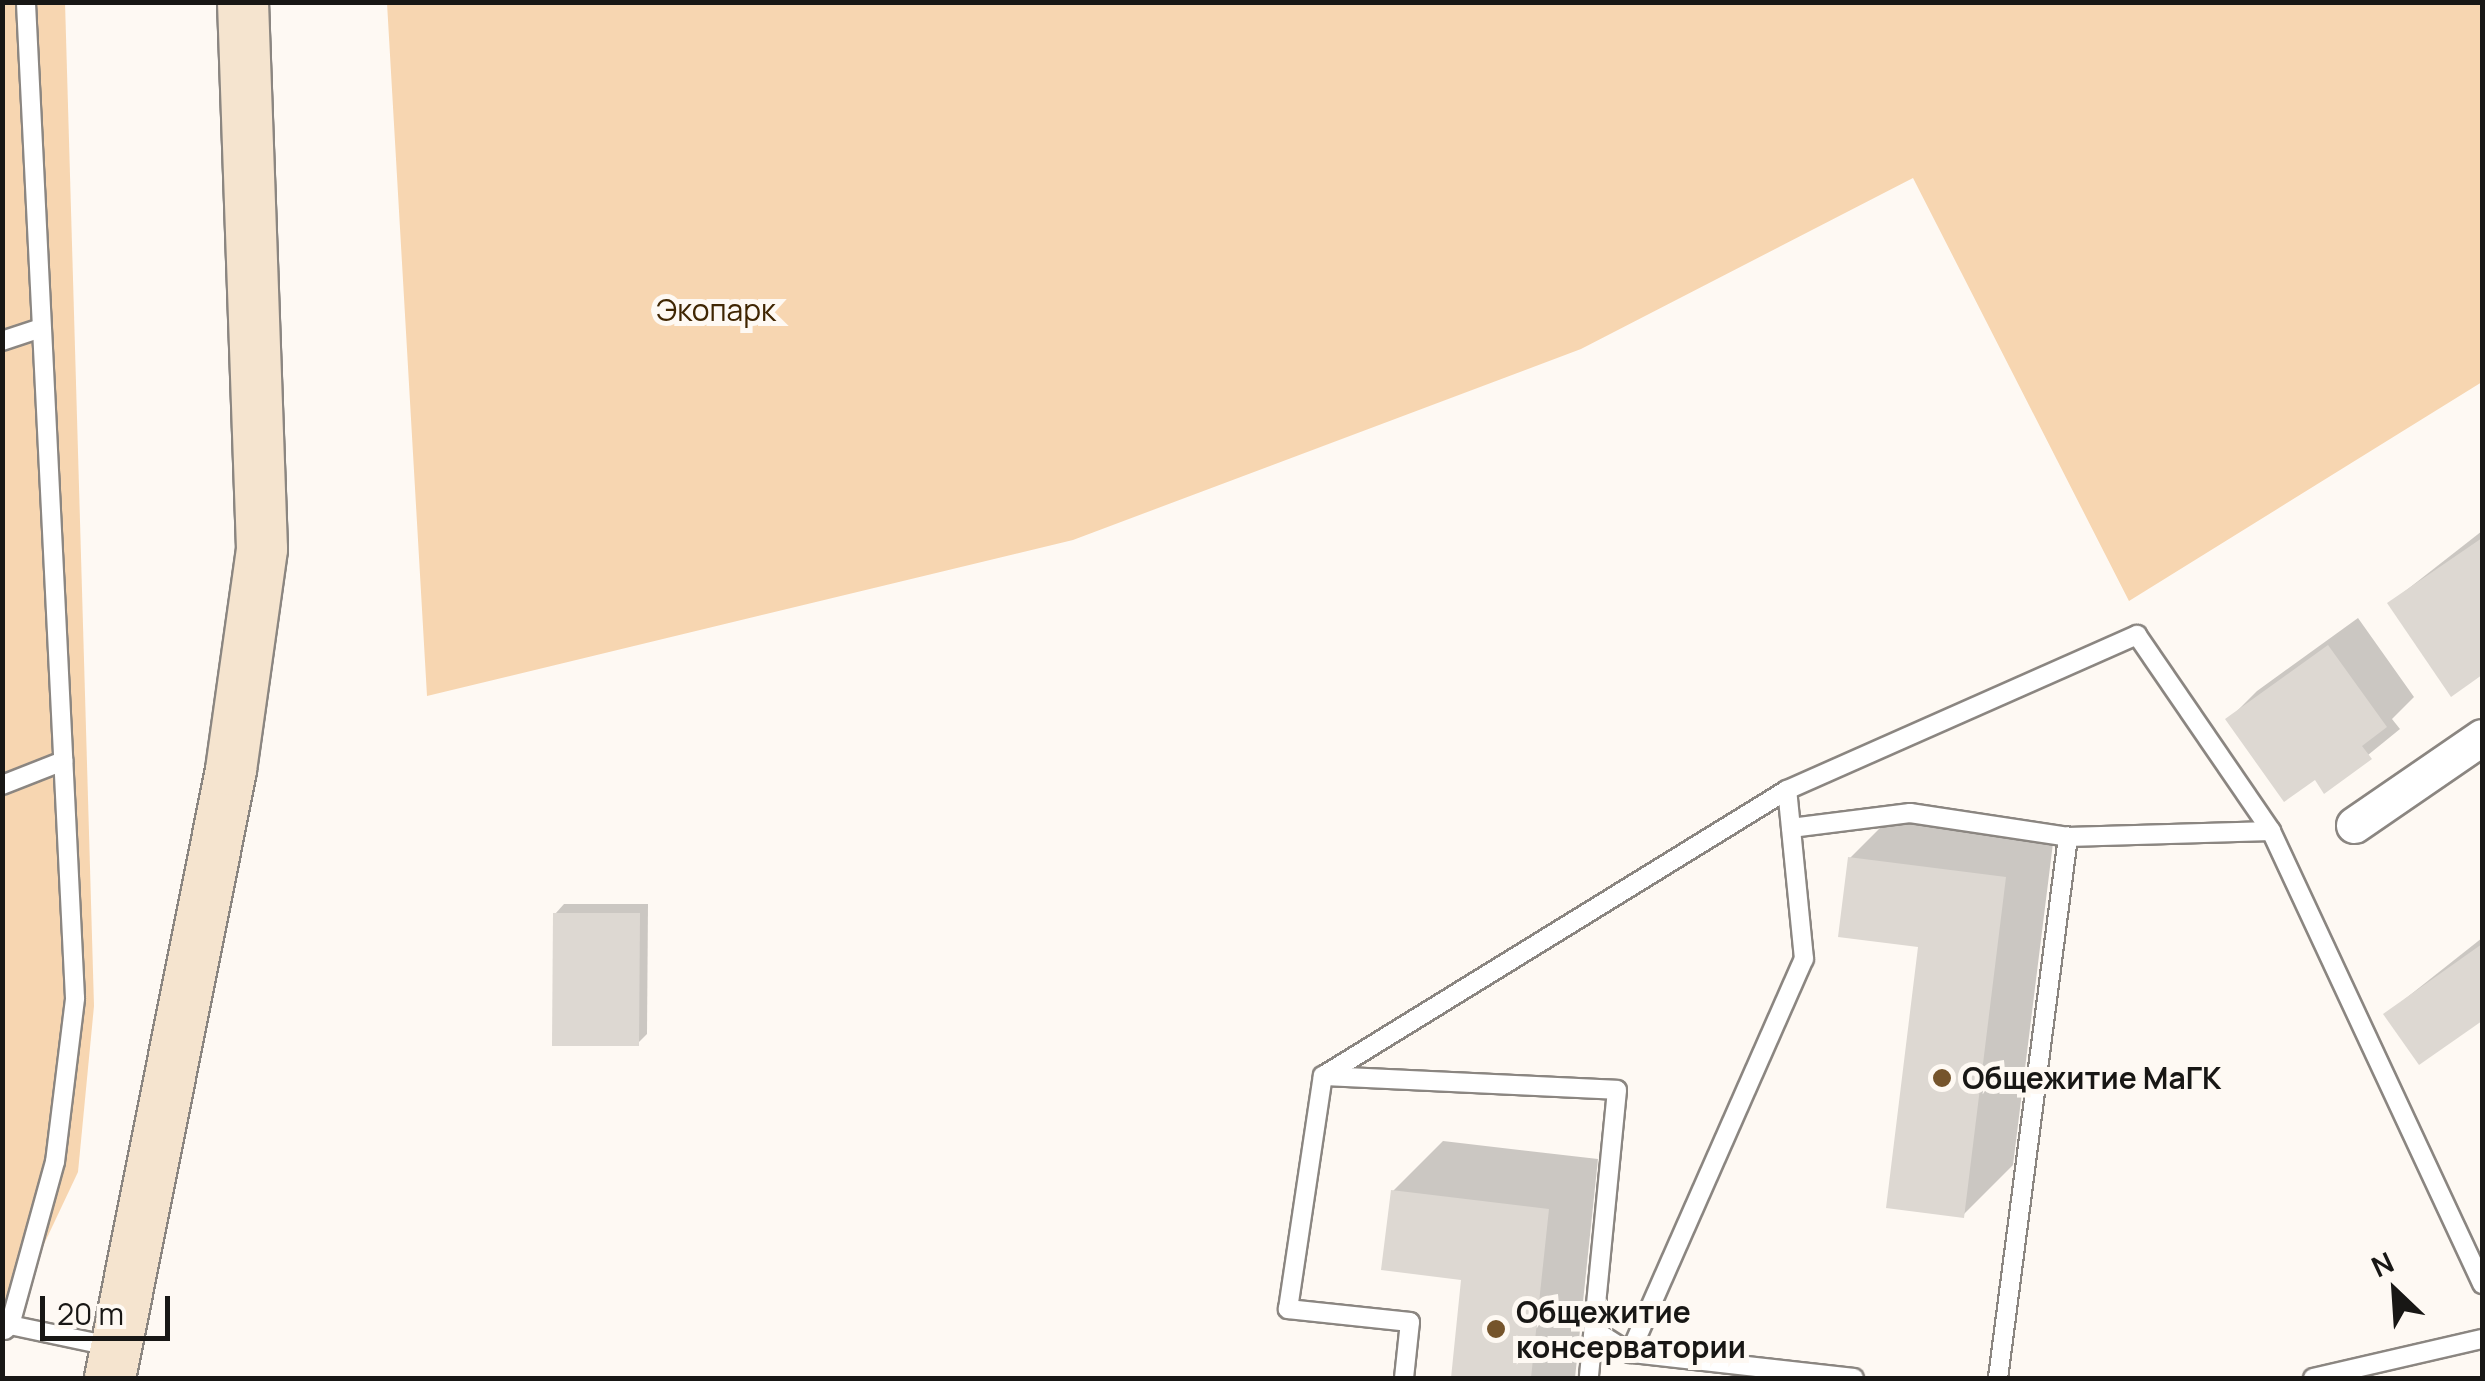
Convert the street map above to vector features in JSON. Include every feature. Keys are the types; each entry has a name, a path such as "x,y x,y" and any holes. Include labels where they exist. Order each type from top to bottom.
{"main road":[{"path":"112,1363 232,770 262,549 243,2"}],"street":[{"path":"2354,825 2482,738"}],"lane":[{"path":"26,2 74,998 55,1162 6,1328 112,1363"},
{"path":"2,341 41,328"},
{"path":"1404,1378 1410,1322 1288,1309 1323,1076 1787,790 2137,636 2270,831 2482,1284"},
{"path":"2,785 62,761"},
{"path":"1630,1353 1804,959 1787,790"},
{"path":"1791,828 1910,812 2068,836 2270,831"},
{"path":"1998,1378 2068,836"},
{"path":"1323,1076 1617,1090 1589,1378"},
{"path":"1594,1330 1630,1353 1854,1378"},
{"path":"2313,1378 2482,1339"}],"green space":[{"path":"65,2 94,1006 78,1172 3,1331 2,3"},
{"name":"Экопарк","path":"387,3 2482,3 2482,382 2129,601 1913,178 1581,349 1073,540 427,696"}],"building":[{"path":"2482,538 2482,675 2451,697 2387,603"},
{"path":"2328,645 2387,727 2362,746 2372,759 2324,794 2315,780 2284,802 2225,719"},
{"name":"Общежитие МаГК","path":"1848,857 2006,877 1964,1218 1886,1208 1918,947 1838,937"},
{"path":"553,913 640,913 639,1046 552,1046"},
{"path":"2482,944 2482,1021 2419,1065 2383,1014"},
{"name":"Общежитие консерватории","path":"1391,1190 1549,1209 1531,1378 1451,1378 1461,1280 1381,1270"}],"place":[{"name":"Общежитие МаГК","path":"1942,1078"},
{"name":"Общежитие консерватории","path":"1496,1329"}]}
